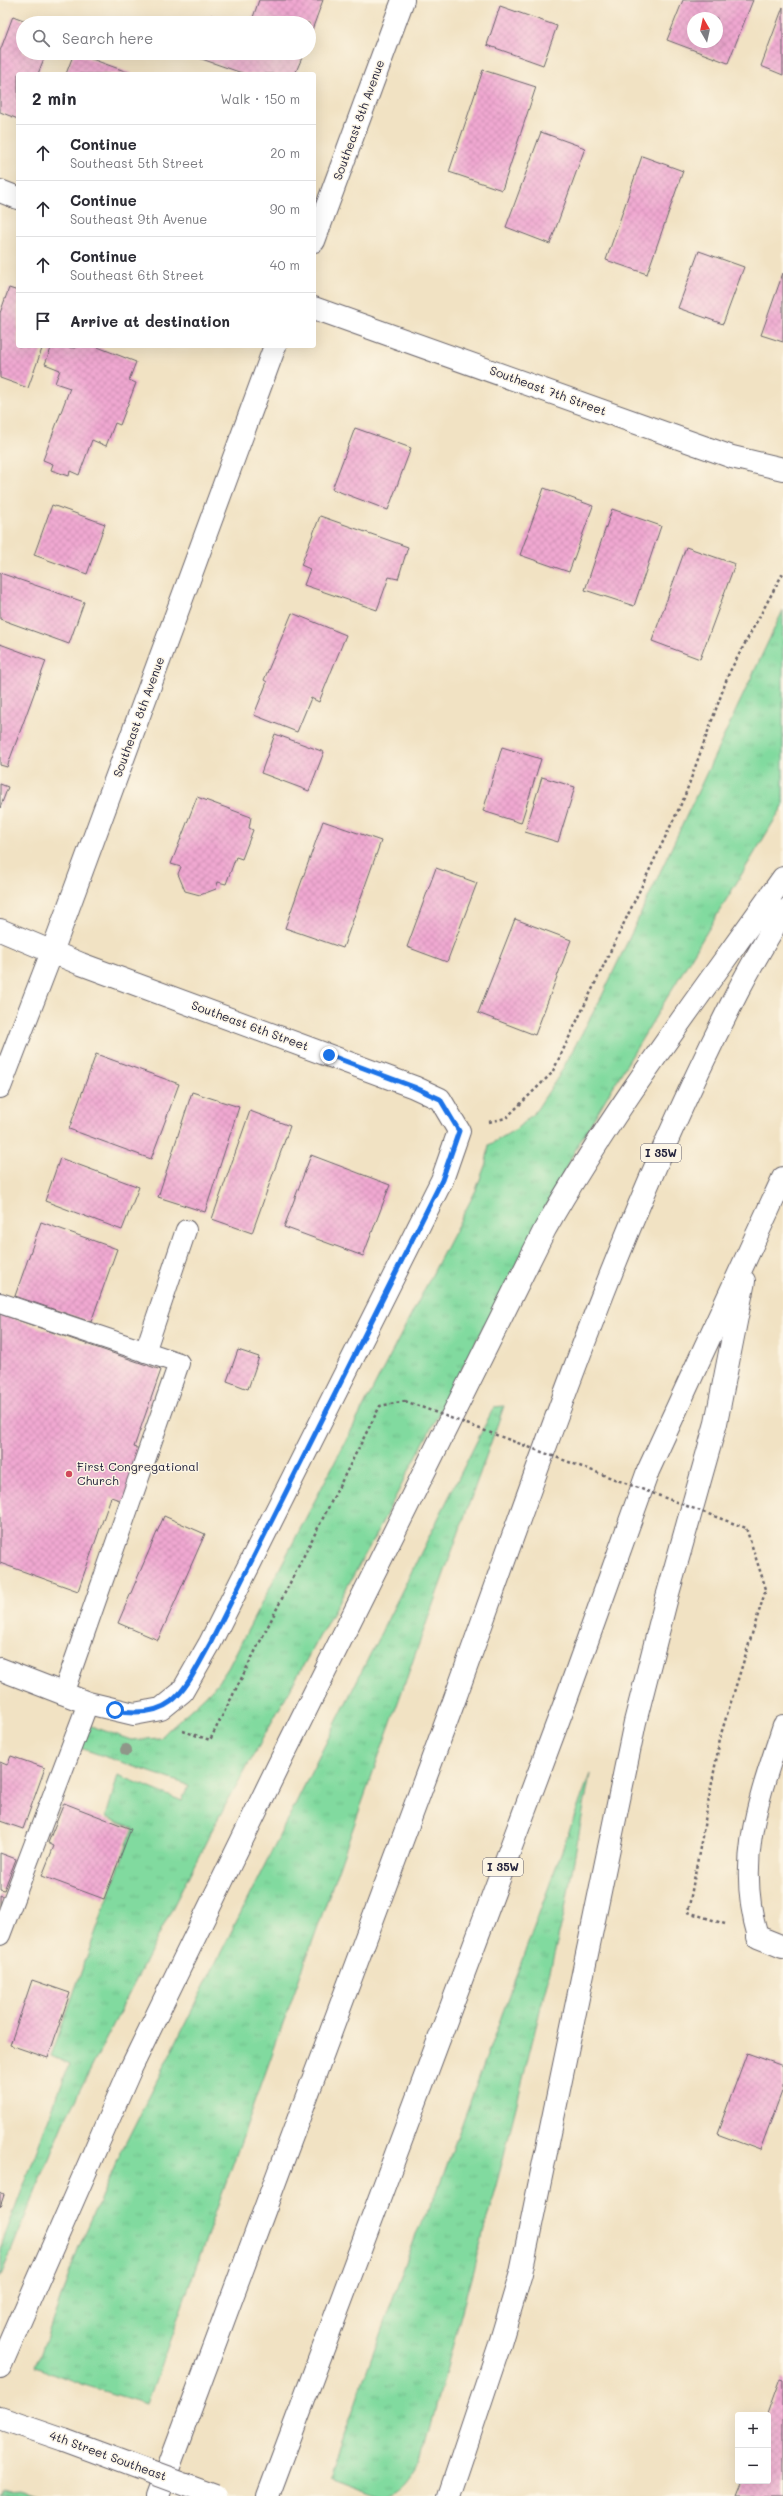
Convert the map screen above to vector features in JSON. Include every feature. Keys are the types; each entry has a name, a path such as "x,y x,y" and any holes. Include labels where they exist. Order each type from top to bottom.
{"main road":[{"name":"Southeast 8th Avenue","path":"316,236 403,0"},
{"path":"0,191 16,197"},
{"name":"Southeast 7th Street","path":"316,309 732,457 783,470"},
{"name":"Southeast 8th Avenue","path":"0,1087 52,952 274,348"},
{"path":"0,2367 131,2068 280,1761 545,1229 579,1169 616,1114 783,878"},
{"name":"I 35W","path":"158,2496 416,1805 561,1405 610,1279 663,1150 737,992 783,911"},
{"name":"Southeast 6th Street","path":"0,930 52,952 414,1087 440,1099 459,1131 442,1180 210,1644 182,1692 160,1709 134,1714 88,1703 0,1669"},
{"name":"I 35W","path":"268,2496 566,1700 648,1471 783,1178"},
{"path":"449,2496 497,2355 521,2273 635,1722 667,1597 716,1423 752,1244"},
{"path":"758,1937 783,1947"},
{"name":"4th Street Southeast","path":"0,2418 215,2496"}],"lane":[{"path":"145,1352 186,1230"},
{"path":"0,1303 179,1363 63,1694"},
{"path":"0,1935 88,1703"},
{"path":"758,1937 750,1909 749,1848 760,1797 783,1725"}],"path":[{"path":"484,1124 506,1118 552,1073 684,798 729,673 783,573"},
{"path":"182,1730 210,1740 380,1406 405,1401 746,1528 766,1588 721,1734 688,1912 758,1937"}],"green space":[{"path":"783,610 783,806 579,1143 372,1542 215,1824 64,2122 0,2278 0,2249 69,2064 51,2056 133,1828 106,1817 118,1775 182,1801 188,1785 80,1748 88,1725 131,1740 160,1738 205,1696 228,1668 476,1190 486,1163 489,1145 516,1129 535,1112 558,1077 601,998"},
{"path":"504,1406 147,2404 81,2384 36,2367 78,2249 122,2150 494,1407"},
{"path":"590,1774 564,1914 501,2167 422,2459 405,2483 394,2492 380,2496 329,2477 416,2234 437,2192"},
{"path":"24,2491 37,2496 0,2496 4,2492"}],"building":[{"path":"259,0 323,0 316,19 316,16 253,16"},
{"path":"683,0 753,0 728,63 688,48 723,48 723,12 687,12 687,48 667,40"},
{"path":"500,6 557,26 543,65 487,45"},
{"path":"783,7 783,75 761,66"},
{"path":"13,16 16,17 16,60 43,60 39,72 16,72 16,118 0,112 0,51"},
{"path":"71,60 94,60 127,72 67,72"},
{"path":"205,60 301,60 296,72 239,72"},
{"path":"483,70 536,87 502,190 449,172"},
{"path":"541,132 585,148 550,244 506,227"},
{"path":"642,156 683,171 647,274 606,260"},
{"path":"699,251 744,267 723,324 678,308"},
{"path":"783,273 783,342 761,335"},
{"path":"9,288 16,290 16,348 42,348 28,388 0,378 0,313"},
{"path":"51,348 100,348 136,362 129,380 136,383 120,425 115,423 106,446 92,440 79,475 70,471 69,476 51,470 53,464 43,460 70,388 55,383 60,370 45,364"},
{"path":"355,428 411,448 388,510 332,489"},
{"path":"544,488 593,506 569,572 520,555"},
{"path":"52,505 105,524 87,574 34,555"},
{"path":"612,509 661,526 634,606 585,590"},
{"path":"320,516 408,547 398,579 389,577 377,610 304,585 310,569 301,565"},
{"path":"686,547 735,564 700,659 652,641"},
{"path":"0,573 84,602 69,644 0,619"},
{"path":"292,613 346,635 319,702 311,698 297,732 254,715 267,682 264,680"},
{"path":"0,644 46,661 7,767 0,765"},
{"path":"275,734 324,752 309,791 261,773"},
{"path":"502,747 541,759 521,823 483,811"},
{"path":"542,777 575,787 558,842 525,832"},
{"path":"0,784 8,787 0,808"},
{"path":"197,797 251,817 249,828 253,830 242,859 236,857 226,884 218,882 216,889 200,895 185,891 178,874 181,867 171,864"},
{"path":"323,821 381,841 343,948 285,928"},
{"path":"436,868 477,883 447,962 407,947"},
{"path":"515,919 571,940 535,1035 478,1013"},
{"path":"96,1054 179,1084 151,1159 69,1129"},
{"path":"192,1092 239,1107 205,1212 158,1197"},
{"path":"250,1111 290,1126 252,1233 212,1219"},
{"path":"311,1155 390,1185 363,1256 284,1227"},
{"path":"60,1158 139,1187 122,1230 45,1201"},
{"path":"41,1222 117,1249 91,1322 15,1296"},
{"name":"First Congregational Church","path":"0,1314 161,1370 134,1447 146,1451 128,1503 111,1497 78,1591 0,1563"},
{"path":"238,1350 259,1357 248,1389 227,1381"},
{"path":"164,1516 205,1534 158,1640 118,1623"},
{"path":"11,1756 45,1768 23,1829 0,1821 0,1762 7,1765"},
{"path":"64,1803 131,1829 104,1899 42,1876 54,1846 48,1843"},
{"path":"0,1853 16,1859 4,1890 0,1889"},
{"path":"0,1895 4,1897 0,1906"},
{"path":"32,1980 70,1993 48,2058 10,2045"},
{"path":"747,2053 783,2066 783,2089 760,2150 717,2134"},
{"path":"0,2193 4,2195 0,2207"},
{"path":"780,2379 783,2380 783,2496 737,2496 742,2484 771,2484 771,2412 768,2412"}],"place":[{"name":"First Congregational Church","path":"69,1474"}],"route":[{"path":"115,1710 134,1714 160,1709 182,1692 210,1644 442,1180 454,1147 459,1131 457,1125 440,1099 414,1087 329,1055"}]}
